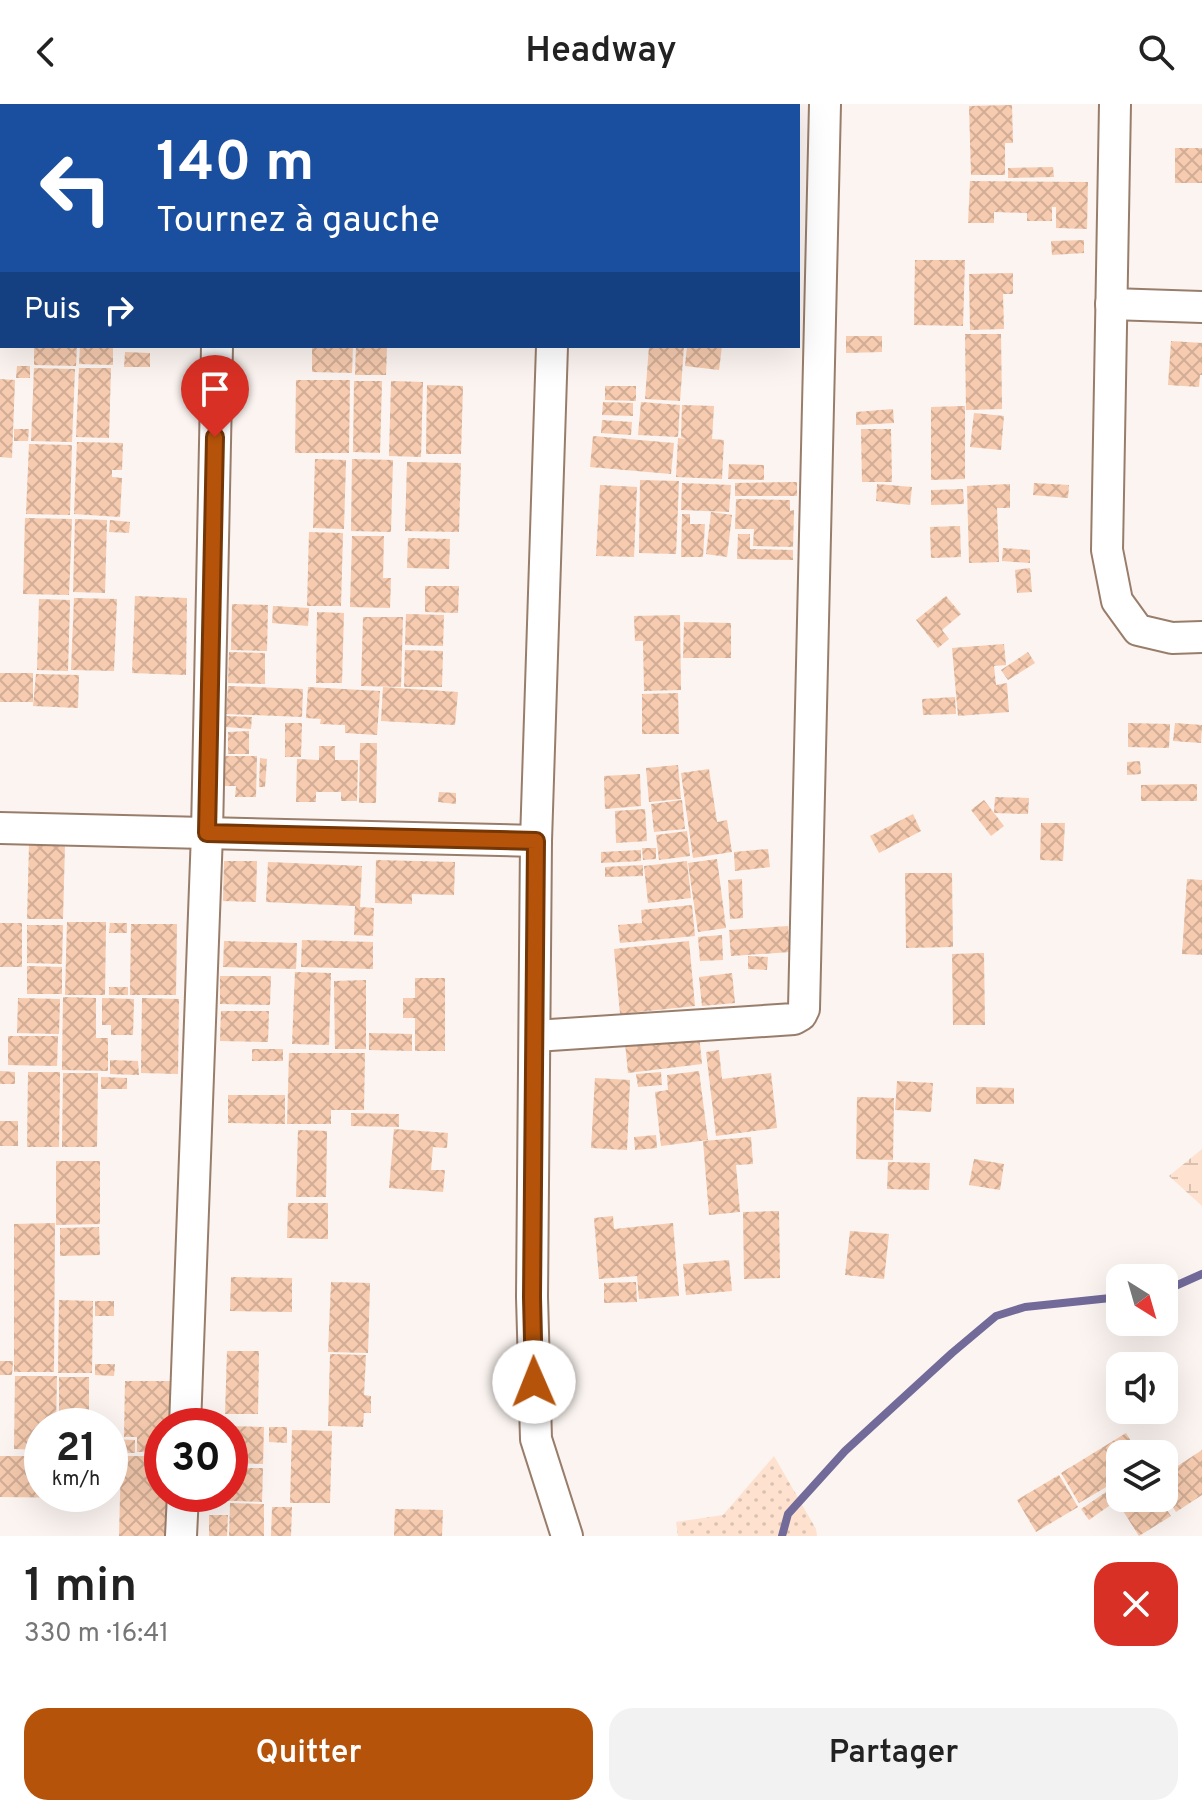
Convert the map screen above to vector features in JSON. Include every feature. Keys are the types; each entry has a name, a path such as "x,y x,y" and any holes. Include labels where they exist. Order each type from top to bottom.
{"street":[{"path":"535,1036 794,1019 804,1009 825,104"},
{"path":"1115,104 1107,550 1117,601 1138,630 1172,638 1202,637"},
{"path":"1111,304 1202,307"},
{"path":"186,1408 207,833 217,348"},
{"path":"552,348 536,841 532,1297 536,1439 567,1536"},
{"path":"0,828 536,841"},
{"path":"181,1536 182,1512"}],"green space":[{"path":"1202,1149 1202,1206 1169,1176"},
{"path":"774,1456 816,1529 817,1536 678,1536 676,1522 723,1515"}],"building":[{"path":"1012,105 1013,143 1005,143 1005,175 971,175 969,106"},
{"path":"1175,148 1202,148 1202,183 1175,183"},
{"path":"1053,167 1054,177 1008,178 1008,168"},
{"path":"970,181 1088,182 1087,229 1056,228 1056,207 1052,207 1052,221 1027,221 1027,213 994,212 994,223 968,223"},
{"path":"1084,240 1084,253 1052,255 1051,241"},
{"path":"915,260 965,260 963,326 914,325"},
{"path":"1013,273 1013,294 1003,294 1004,329 970,330 969,274"},
{"path":"965,334 1001,334 1002,409 966,410"},
{"path":"846,336 882,336 882,352 846,353"},
{"path":"1171,341 1202,343 1199,387 1168,385"},
{"path":"34,348 77,348 76,366 34,365"},
{"path":"80,348 113,348 113,365 79,364"},
{"path":"312,348 353,348 352,373 312,372"},
{"path":"356,348 387,348 386,375 355,375"},
{"path":"649,348 684,348 680,401 645,399"},
{"path":"687,348 722,348 719,370 685,366"},
{"path":"125,352 150,353 150,367 124,367"},
{"path":"17,366 30,366 30,378 16,378"},
{"path":"34,368 75,369 72,442 31,441"},
{"path":"79,368 111,368 109,438 76,437"},
{"path":"0,379 15,380 12,458 0,457"},
{"path":"296,380 350,380 349,453 295,453"},
{"path":"354,381 382,381 380,453 353,452"},
{"path":"391,381 423,382 421,457 389,456"},
{"path":"427,385 463,386 461,454 426,454"},
{"path":"605,386 636,386 636,401 605,400"},
{"path":"603,402 633,403 633,416 602,415"},
{"path":"641,402 680,405 678,437 638,435"},
{"path":"682,405 714,406 712,439 724,440 722,479 676,477 678,438 686,439 681,437"},
{"path":"965,406 965,479 931,480 931,407"},
{"path":"893,409 894,423 856,425 856,412"},
{"path":"974,413 1004,416 1001,450 970,447"},
{"path":"602,420 632,422 631,435 601,433"},
{"path":"14,429 29,429 28,441 14,441"},
{"path":"861,429 891,429 892,482 862,482"},
{"path":"593,436 674,443 671,474 590,467"},
{"path":"77,442 123,443 122,470 112,470 112,477 122,478 120,517 74,514"},
{"path":"29,444 72,445 70,515 26,514"},
{"path":"315,459 346,460 344,529 313,528"},
{"path":"352,459 393,460 391,532 351,531"},
{"path":"407,462 461,463 459,532 405,531"},
{"path":"729,464 764,465 764,480 728,479"},
{"path":"640,480 679,481 676,554 639,553"},
{"path":"797,482 797,496 735,496 735,483"},
{"path":"682,483 731,485 729,512 681,510"},
{"path":"1034,483 1069,485 1068,498 1033,495"},
{"path":"877,484 912,487 910,505 876,501"},
{"path":"1010,484 1010,508 997,508 999,562 969,563 967,486"},
{"path":"600,485 637,487 634,557 596,556"},
{"path":"963,489 964,504 931,505 931,490"},
{"path":"736,499 790,500 790,511 794,510 793,547 753,546 754,529 735,529"},
{"path":"711,512 732,515 727,557 706,554"},
{"path":"682,514 690,514 690,524 705,524 703,557 681,557"},
{"path":"25,518 72,519 69,595 23,594"},
{"path":"75,519 107,520 105,593 73,592"},
{"path":"110,520 130,522 129,533 109,532"},
{"path":"960,526 961,557 931,558 930,527"},
{"path":"309,532 343,533 341,606 307,606"},
{"path":"738,534 750,534 750,549 793,550 793,560 737,559"},
{"path":"352,536 384,536 383,578 391,578 390,608 350,607"},
{"path":"408,538 450,539 449,569 407,568"},
{"path":"1003,548 1030,550 1030,563 1002,561"},
{"path":"1030,568 1032,592 1017,593 1015,570"},
{"path":"425,586 459,586 458,613 425,612"},
{"path":"135,596 187,598 186,675 132,673"},
{"path":"946,596 961,614 942,630 949,639 938,648 916,620"},
{"path":"74,598 117,599 114,671 71,670"},
{"path":"39,599 70,600 68,671 37,670"},
{"path":"232,604 268,605 267,651 231,650"},
{"path":"273,606 309,608 308,626 272,623"},
{"path":"317,612 344,613 342,683 316,683"},
{"path":"406,614 444,615 443,646 405,645"},
{"path":"680,615 681,690 644,691 643,641 635,641 634,616"},
{"path":"363,617 403,617 401,687 361,686"},
{"path":"684,622 731,623 731,658 683,658"},
{"path":"1004,644 1006,665 994,666 996,685 1007,683 1009,712 958,716 952,648"},
{"path":"405,650 443,651 442,687 404,687"},
{"path":"229,652 265,653 265,684 228,683"},
{"path":"1028,652 1035,663 1008,680 1001,670"},
{"path":"0,673 33,673 33,702 0,702"},
{"path":"36,674 79,675 78,708 33,706"},
{"path":"228,686 303,689 302,717 226,714"},
{"path":"308,687 380,691 377,735 345,733 345,725 320,724 321,719 306,718"},
{"path":"383,687 458,692 455,725 381,721"},
{"path":"678,693 679,734 642,734 642,694"},
{"path":"955,697 956,714 923,715 922,699"},
{"path":"226,716 252,717 251,729 226,727"},
{"path":"285,723 302,723 301,757 285,757"},
{"path":"1128,723 1170,724 1169,748 1128,747"},
{"path":"1175,723 1202,725 1201,743 1173,741"},
{"path":"249,731 249,754 228,754 228,732"},
{"path":"360,743 377,743 376,803 359,803"},
{"path":"319,746 335,746 335,760 358,760 357,801 341,801 341,792 316,792 316,802 296,802 297,759 319,760"},
{"path":"225,756 257,756 256,797 235,797 236,786 225,786"},
{"path":"260,758 267,759 265,787 259,787"},
{"path":"1140,761 1141,774 1127,775 1127,762"},
{"path":"678,765 681,799 649,802 646,768"},
{"path":"709,769 717,822 727,820 732,852 693,858 681,773"},
{"path":"640,774 641,806 605,809 604,776"},
{"path":"1197,784 1197,801 1141,801 1141,785"},
{"path":"439,792 456,793 456,804 438,802"},
{"path":"995,797 1029,798 1028,814 994,813"},
{"path":"682,800 685,829 654,832 651,804"},
{"path":"984,800 1004,826 991,836 971,810"},
{"path":"645,809 647,841 616,843 615,811"},
{"path":"913,814 921,831 879,853 870,836"},
{"path":"1041,823 1065,823 1063,861 1040,860"},
{"path":"687,831 690,856 659,860 656,835"},
{"path":"29,845 65,845 63,919 27,919"},
{"path":"642,848 656,848 656,859 643,860"},
{"path":"768,849 770,867 735,871 734,852"},
{"path":"641,850 641,861 601,863 601,852"},
{"path":"717,859 726,928 698,932 688,863"},
{"path":"376,860 455,862 454,895 412,894 412,904 375,903"},
{"path":"224,861 257,861 256,902 223,901"},
{"path":"687,861 691,898 648,903 644,866"},
{"path":"268,862 362,866 360,907 374,908 373,936 354,935 355,906 266,902"},
{"path":"643,865 643,876 605,877 605,867"},
{"path":"905,873 952,873 953,947 906,948"},
{"path":"742,879 743,918 730,919 728,880"},
{"path":"1187,879 1202,880 1202,955 1182,954"},
{"path":"692,905 695,936 620,943 618,925 642,923 641,910"},
{"path":"67,922 106,922 105,995 65,995"},
{"path":"0,923 22,923 22,967 0,967"},
{"path":"110,923 127,923 127,933 109,933"},
{"path":"131,924 177,924 176,995 130,995"},
{"path":"27,925 63,925 62,964 27,963"},
{"path":"788,926 790,952 731,956 729,930"},
{"path":"722,935 723,960 700,961 698,937"},
{"path":"302,940 373,942 373,969 301,967"},
{"path":"224,941 297,943 296,969 223,967"},
{"path":"689,941 695,1006 620,1014 614,949"},
{"path":"984,953 985,1025 953,1025 952,954"},
{"path":"748,956 768,957 767,970 748,969"},
{"path":"27,966 62,967 62,994 27,994"},
{"path":"295,972 331,973 329,1045 292,1044"},
{"path":"732,973 735,1003 702,1006 699,977"},
{"path":"220,976 271,976 270,1005 220,1004"},
{"path":"415,978 445,978 445,1051 415,1051 415,1018 403,1018 403,998 415,998"},
{"path":"366,980 366,1049 335,1049 334,981"},
{"path":"109,987 128,987 128,995 109,995"},
{"path":"63,997 96,998 96,1038 108,1038 108,1071 62,1070"},
{"path":"18,998 60,999 59,1034 17,1033"},
{"path":"102,998 134,999 133,1035 111,1035 111,1025 102,1025"},
{"path":"142,998 179,999 178,1074 141,1073"},
{"path":"221,1011 269,1011 268,1042 220,1041"},
{"path":"369,1033 412,1034 412,1051 369,1050"},
{"path":"699,1034 702,1064 628,1073 625,1043"},
{"path":"8,1036 58,1036 57,1066 8,1065"},
{"path":"252,1049 283,1049 283,1061 252,1061"},
{"path":"719,1050 722,1079 771,1073 777,1128 716,1136 706,1052"},
{"path":"289,1053 365,1053 364,1110 331,1110 331,1124 287,1124"},
{"path":"110,1060 138,1061 139,1075 110,1074"},
{"path":"0,1071 15,1072 15,1084 0,1084"},
{"path":"699,1071 708,1140 661,1146 655,1092 668,1090 667,1075"},
{"path":"28,1072 60,1072 59,1147 27,1147"},
{"path":"661,1072 662,1085 638,1087 636,1074"},
{"path":"63,1073 98,1073 97,1147 62,1147"},
{"path":"101,1077 127,1078 127,1089 101,1089"},
{"path":"595,1078 630,1080 627,1150 591,1148"},
{"path":"897,1081 933,1083 931,1112 895,1110"},
{"path":"976,1087 1014,1088 1014,1104 976,1104"},
{"path":"228,1095 285,1095 285,1124 228,1123"},
{"path":"857,1097 894,1098 893,1160 856,1159"},
{"path":"351,1113 399,1114 399,1127 351,1126"},
{"path":"0,1121 18,1121 18,1146 0,1146"},
{"path":"394,1129 448,1133 447,1148 433,1147 431,1170 445,1170 443,1192 389,1188"},
{"path":"298,1130 327,1131 326,1197 296,1197"},
{"path":"656,1135 657,1148 635,1150 634,1137"},
{"path":"751,1137 753,1164 736,1165 740,1212 709,1215 703,1141"},
{"path":"974,1159 1004,1164 1000,1190 969,1185"},
{"path":"56,1161 100,1161 100,1224 56,1225"},
{"path":"888,1162 930,1163 929,1190 887,1189"},
{"path":"288,1203 328,1203 328,1239 287,1238"},
{"path":"779,1211 780,1278 744,1279 743,1212"},
{"path":"613,1216 614,1229 673,1223 679,1296 639,1299 637,1276 599,1279 594,1218"},
{"path":"55,1223 54,1372 14,1372 14,1224"},
{"path":"99,1227 100,1255 60,1256 60,1228"},
{"path":"850,1231 889,1234 884,1279 845,1275"},
{"path":"729,1260 732,1291 686,1295 683,1264"},
{"path":"231,1277 292,1278 292,1312 230,1311"},
{"path":"331,1282 370,1283 368,1353 328,1352"},
{"path":"636,1282 637,1302 604,1303 604,1283"},
{"path":"59,1300 93,1301 92,1373 58,1373"},
{"path":"95,1301 114,1301 114,1316 95,1316"},
{"path":"227,1351 259,1351 258,1414 248,1414 248,1408 225,1408"},
{"path":"330,1354 366,1355 364,1395 371,1396 371,1413 364,1413 363,1427 328,1426"},
{"path":"0,1361 13,1361 12,1375 0,1375"},
{"path":"95,1364 115,1364 114,1376 95,1375"},
{"path":"15,1376 57,1376 56,1408 24,1408 24,1449 14,1449"},
{"path":"59,1377 89,1377 89,1408 59,1408"},
{"path":"125,1381 171,1381 171,1408 144,1408 144,1452 137,1452 137,1437 128,1437 128,1408 125,1408"},
{"path":"248,1427 264,1427 263,1464 248,1464"},
{"path":"269,1427 287,1427 287,1443 269,1442"},
{"path":"292,1430 332,1431 330,1503 290,1503"},
{"path":"1126,1433 1130,1440 1115,1440"},
{"path":"128,1440 135,1440 135,1453 128,1453"},
{"path":"1106,1445 1106,1487 1079,1503 1061,1473"},
{"path":"1202,1450 1202,1495 1178,1511 1178,1466"},
{"path":"0,1456 24,1456 24,1497 0,1497"},
{"path":"128,1456 144,1456 144,1512 173,1512 174,1519 166,1519 166,1532 174,1532 174,1536 119,1536 120,1512 128,1512"},
{"path":"248,1468 263,1468 262,1502 248,1501"},
{"path":"1059,1475 1078,1507 1036,1532 1017,1500"},
{"path":"1106,1492 1106,1508 1089,1520 1081,1509"},
{"path":"248,1504 264,1504 264,1536 229,1536 230,1512 248,1512"},
{"path":"272,1507 292,1507 291,1536 271,1536"},
{"path":"395,1509 443,1510 442,1536 394,1536"},
{"path":"1124,1512 1168,1512 1171,1516 1139,1536"},
{"path":"209,1515 228,1515 227,1536 209,1536"}],"waterway":[{"path":"1178,1285 1202,1274"},
{"path":"782,1536 788,1514 845,1451 996,1316 1025,1307 1106,1298"}],"route":[{"path":"215,437 207,833 536,841 534,1382"}]}
